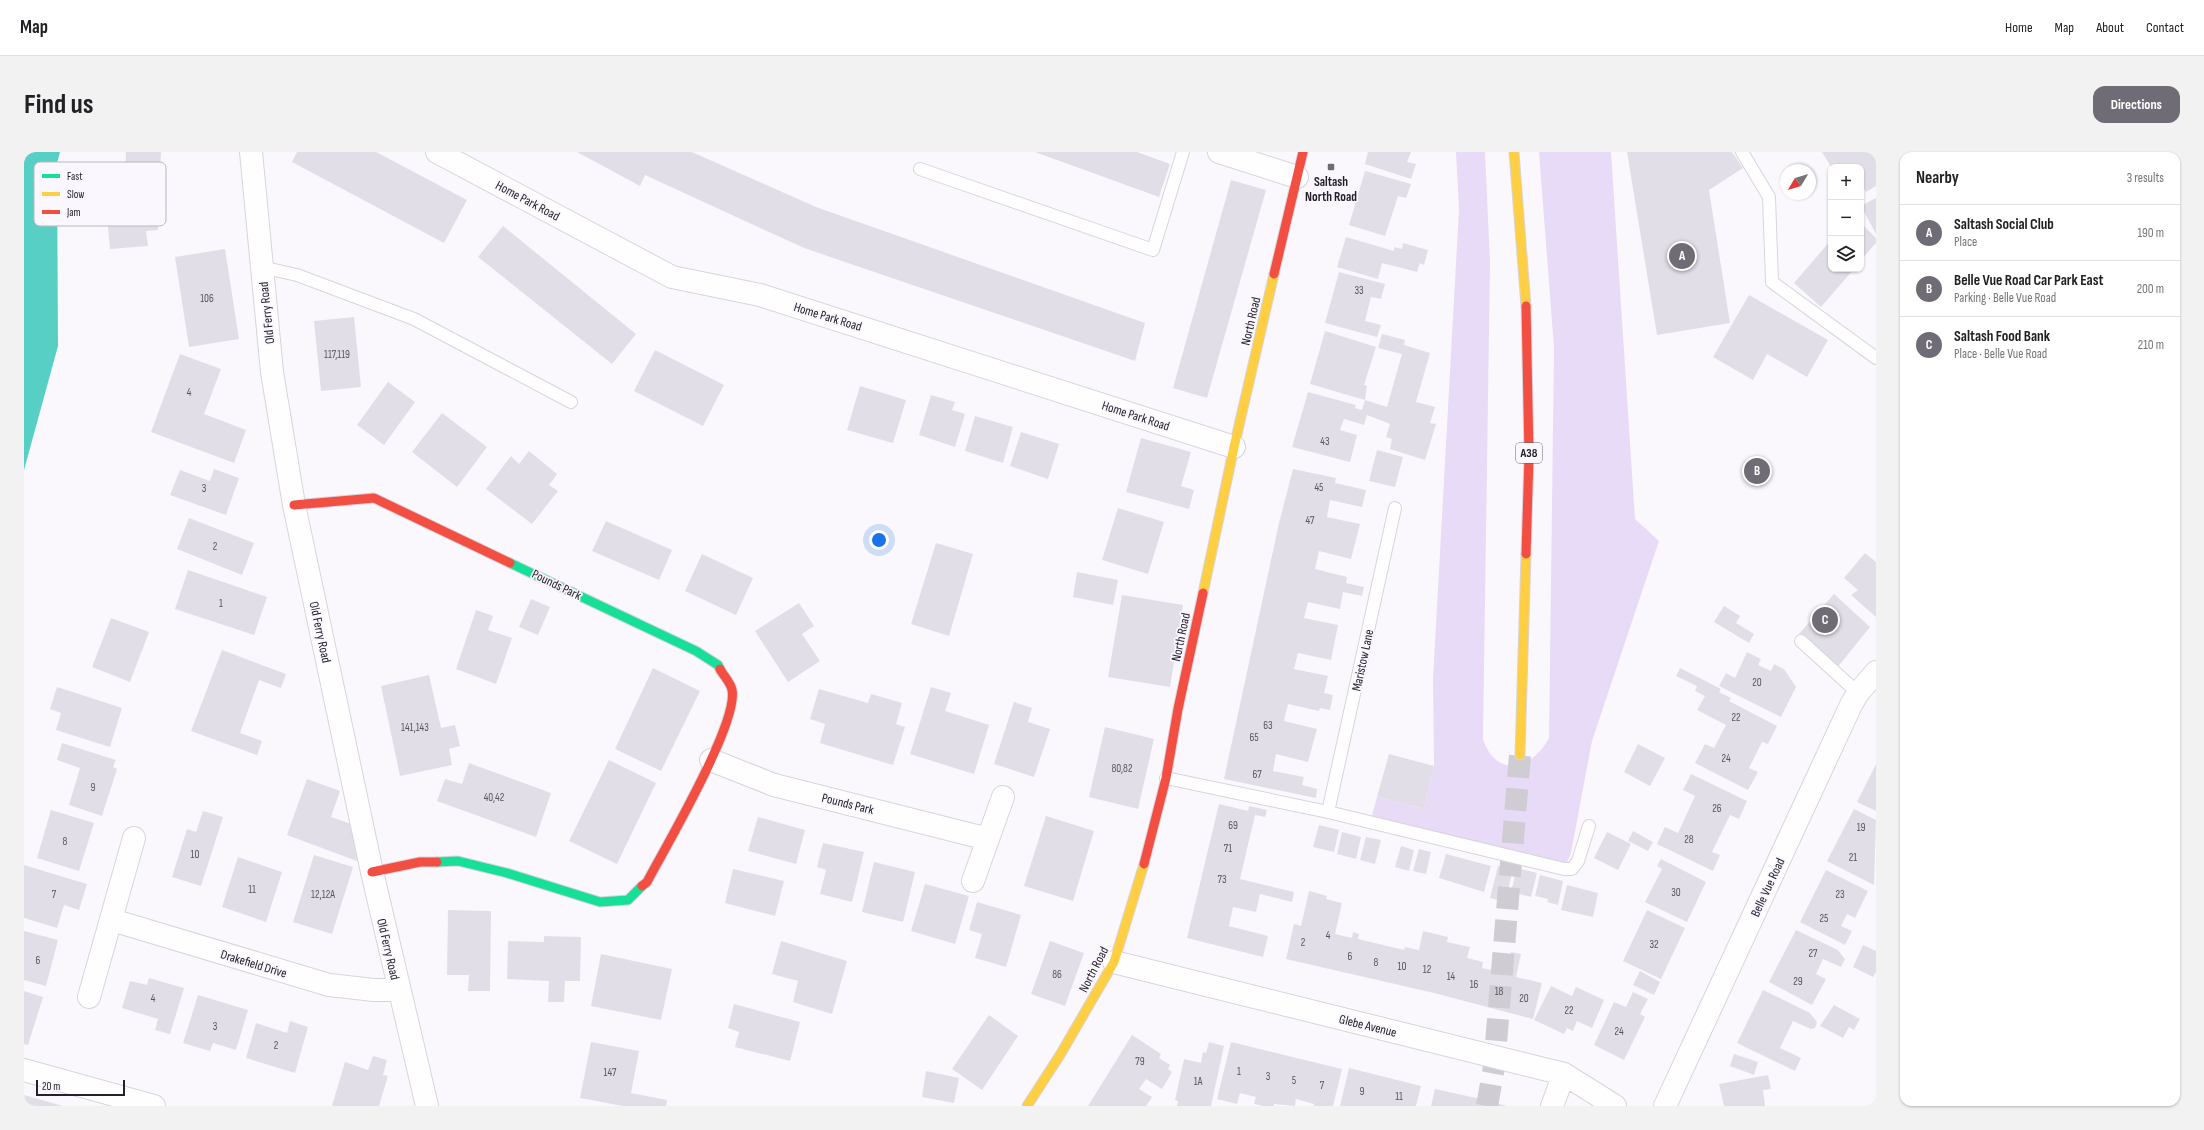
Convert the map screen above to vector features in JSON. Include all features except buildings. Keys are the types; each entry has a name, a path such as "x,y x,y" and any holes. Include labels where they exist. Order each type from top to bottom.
{"main road":[{"name":"North Road","path":"1027,1106 1060,1055 1114,962 1139,883 1166,778 1178,709 1234,447 1303,152"},
{"name":"A38","path":"1514,152 1526,292 1529,456 1520,755"},
{"name":"Pounds Park","path":"294,505 374,498 696,651 718,665 732,690 729,716 711,760 647,882 628,900 600,902 507,873 458,861 420,862 372,872"}],"street":[{"name":"Old Ferry Road","path":"251,152 272,372 294,505 372,872 427,1106"},
{"name":"Home Park Road","path":"437,152 672,277 760,294 1234,447"},
{"path":"1219,152 1297,177"},
{"name":"Belle Vue Road","path":"1665,1106 1858,693 1876,672"},
{"name":"Pounds Park","path":"711,760 774,785 988,839"},
{"path":"973,881 1003,797"},
{"path":"89,997 134,838"},
{"name":"Drakefield Drive","path":"112,920 329,985 374,990 399,990"},
{"name":"Glebe Avenue","path":"1114,962 1564,1074 1615,1106"},
{"path":"24,1070 154,1106"},
{"path":"1552,1106 1564,1074"}],"lane":[{"path":"920,169 1152,250 1183,152"},
{"path":"1742,152 1769,197 1772,282 1876,358"},
{"path":"261,267 297,276 414,319 571,402"},
{"name":"Maristow Lane","path":"1328,812 1395,508"},
{"path":"1801,641 1858,693"},
{"path":"1166,778 1328,812 1564,869 1572,869 1578,861 1589,826"}],"shaded area":[{"path":"24,152 60,152 57,162 34,162 34,226 57,226 58,346 24,470"},
{"path":"1456,152 1485,152 1490,262 1483,739 1489,752 1496,760 1505,765 1514,766 1524,763 1533,757 1542,749 1549,738 1554,348 1539,152 1611,152 1635,519 1659,541 1592,741 1571,853 1564,869 1370,823 1377,797 1424,809 1434,766 1433,679 1459,209"}],"tunnel":[{"path":"1487,1106 1494,1067 1520,755"}],"traffic: fast":[{"path":"510,563 696,651 718,665 720,669"},
{"path":"437,862 458,861 507,873 600,902 628,900 642,886"}],"traffic: slow":[{"path":"1514,152 1526,306"},
{"path":"1203,593 1234,447 1274,274"},
{"path":"1520,755 1526,554"},
{"path":"1027,1106 1060,1055 1114,962 1144,864"}],"traffic: jam":[{"path":"1274,274 1303,152"},
{"path":"1526,306 1529,456 1526,554"},
{"path":"294,505 374,498 510,563"},
{"path":"1144,864 1166,778 1178,709 1203,593"},
{"path":"642,886 647,882 684,815 713,756 724,729 731,706 732,690 720,669"},
{"path":"372,872 420,862 437,862"}],"place":[{"name":"Saltash North Road","path":"1331,167"},
{"name":"Saltash Social Club","path":"1682,256"},
{"name":"Belle Vue Road Car Park East","path":"1757,471"},
{"name":"Saltash Food Bank","path":"1825,620"}]}
